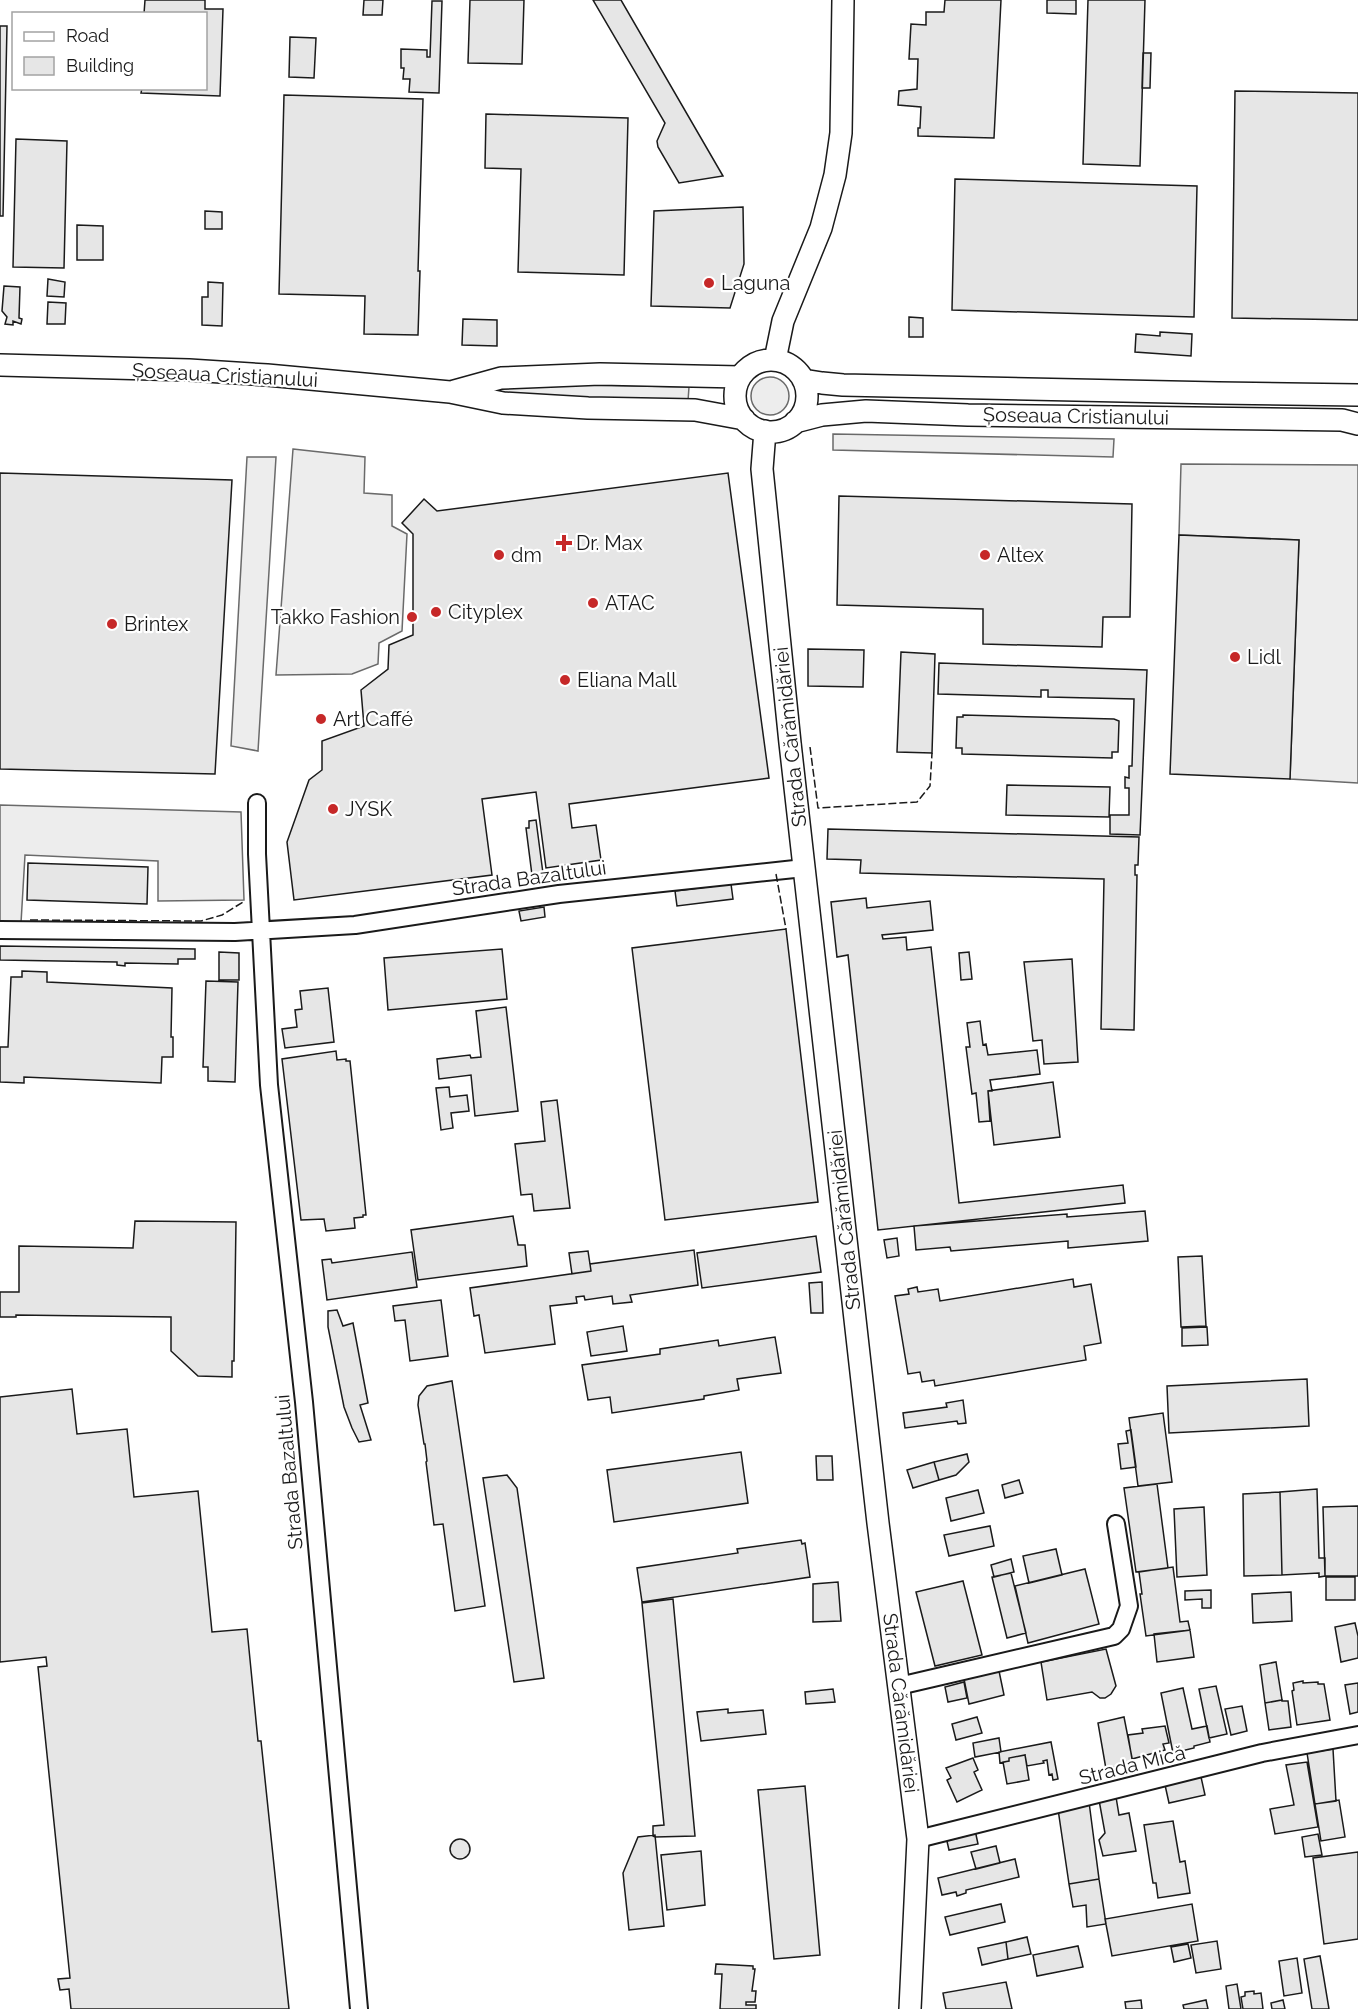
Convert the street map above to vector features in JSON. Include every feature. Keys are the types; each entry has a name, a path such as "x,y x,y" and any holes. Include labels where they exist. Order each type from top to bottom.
{"street":[{"path":"775,360 783,321 821,228 835,175 841,133 843,0"},
{"path":"775,360 794,368 803,380 806,389 805,407 795,422 784,429 765,431 752,426 744,419 735,399 736,388 740,377 747,369 757,363 775,360"},
{"name":"Șoseaua Cristianului","path":"0,365 252,374 450,392 503,403 588,408 695,410 744,419"},
{"name":"Șoseaua Cristianului","path":"450,392 501,378 600,374 740,377"},
{"name":"Șoseaua Cristianului","path":"803,380 843,385 1358,394"},
{"name":"Șoseaua Cristianului","path":"795,422 843,412 866,411 968,415 1342,420 1358,424"},
{"name":"Strada Cărămidăriei","path":"765,431 762,469 777,631 877,1512 918,1839 910,2009"},
{"name":"Strada Bazaltului","path":"257,803 260,931 269,1085 304,1402 359,2009"},
{"name":"Strada Bazaltului","path":"0,930 260,931 355,925 559,894 804,868"},
{"path":"899,1686 1114,1635 1121,1629 1129,1606 1116,1524"},
{"name":"Strada Mică","path":"918,1839 1262,1753 1358,1736"}],"shaded area":[{"path":"770,377 783,383 789,396 783,409 770,415 757,409 751,396 757,383"},
{"path":"538,384 689,387 688,401 523,396 481,392"},
{"path":"833,434 1114,439 1113,457 833,450"},
{"path":"293,449 365,457 364,493 392,495 392,526 407,534 402,631 379,643 378,664 352,674 276,675"},
{"path":"247,457 276,457 258,751 231,746"},
{"path":"1181,464 1358,465 1358,783 1290,779 1299,540 1179,535"},
{"path":"0,805 241,812 244,900 158,901 158,861 25,855 21,923 0,923"}],"building":[{"path":"145,0 205,0 205,9 223,9 220,96 141,93 142,90 207,90 207,12 144,12"},
{"path":"364,0 383,0 382,15 363,15"},
{"path":"470,0 524,0 522,64 468,63"},
{"path":"593,0 621,0 723,176 679,183 658,147 657,141 665,123"},
{"path":"945,0 1001,0 994,138 918,136 921,107 898,105 899,91 917,89 918,59 909,59 911,24 926,25 926,12 944,12"},
{"path":"1047,0 1076,0 1076,14 1047,13"},
{"path":"1088,0 1145,0 1140,166 1083,164"},
{"path":"432,1 442,1 439,93 409,92 410,79 403,79 401,49 427,50 427,57 430,57"},
{"path":"0,26 7,26 3,216 0,216"},
{"path":"290,37 316,38 314,78 289,77"},
{"path":"1143,53 1151,53 1150,88 1142,88"},
{"path":"1235,91 1358,93 1358,320 1232,318"},
{"path":"284,95 423,99 418,335 364,334 365,296 279,294"},
{"path":"486,114 628,118 624,275 518,272 521,169 485,168"},
{"path":"16,139 67,141 64,268 13,267"},
{"path":"955,179 1197,186 1194,317 952,310"},
{"path":"743,207 744,264 730,308 651,306 654,211"},
{"path":"205,211 222,212 222,229 205,229"},
{"path":"77,225 103,226 103,260 77,260"},
{"path":"48,279 65,282 64,297 47,296"},
{"path":"208,282 223,283 222,326 202,325 202,297 208,297"},
{"path":"4,286 20,287 19,318 22,319 21,324 13,321 13,325 5,324 7,317 2,311"},
{"path":"48,302 66,303 65,324 47,324"},
{"path":"909,317 923,318 923,337 909,337"},
{"path":"463,319 497,320 497,346 462,345"},
{"path":"1160,332 1192,334 1191,356 1135,352 1136,334 1160,336"},
{"name":"Brintex","path":"0,473 232,480 215,774 0,769"},
{"name":"Eliana Mall","path":"728,473 769,778 569,804 572,828 596,825 601,860 546,868 536,792 482,799 492,875 294,900 287,842 309,780 322,770 322,741 364,726 361,690 388,669 389,645 413,635 413,534 402,523 424,499 437,511"},
{"name":"Altex","path":"839,496 1132,504 1130,617 1103,617 1102,647 983,644 983,609 837,605"},
{"name":"Lidl","path":"1179,535 1299,540 1290,779 1170,774"},
{"path":"808,649 864,650 863,687 808,686"},
{"path":"901,652 935,654 932,753 897,752"},
{"path":"939,663 1147,670 1140,835 1110,834 1110,815 1129,815 1129,788 1125,788 1125,777 1129,778 1129,766 1132,766 1134,699 1048,697 1048,690 1041,690 1041,697 938,694"},
{"path":"963,715 1114,719 1119,721 1118,752 1112,752 1112,758 962,754 962,748 956,748 957,717 963,717"},
{"path":"1007,785 1110,787 1109,817 1006,815"},
{"path":"536,820 544,881 536,882 535,874 532,875 526,828 529,828 529,821"},
{"path":"828,829 1139,837 1138,865 1135,865 1135,875 1137,875 1134,1030 1101,1029 1104,879 860,873 861,860 827,859"},
{"path":"28,863 148,867 147,904 27,900"},
{"path":"731,884 733,899 677,906 675,891"},
{"path":"866,898 867,908 930,901 933,930 882,935 883,939 906,937 907,950 931,947 959,1203 1123,1185 1125,1203 878,1230 848,955 837,957 831,902"},
{"path":"544,907 545,917 521,921 519,911"},
{"path":"786,929 818,1202 665,1220 632,948"},
{"path":"0,946 195,949 195,959 178,959 178,964 125,963 125,966 117,965 117,962 0,960"},
{"path":"502,949 507,999 388,1010 384,958"},
{"path":"219,952 239,953 239,980 219,980"},
{"path":"969,952 972,979 961,980 959,953"},
{"path":"1072,959 1078,1062 1044,1064 1042,1040 1033,1041 1024,962"},
{"path":"22,971 47,972 47,982 172,988 173,1057 162,1057 161,1083 24,1077 24,1083 0,1082 0,1047 8,1047 11,977 22,977"},
{"path":"206,981 238,982 235,1082 208,1081 208,1067 203,1067"},
{"path":"328,988 334,1042 285,1048 282,1029 297,1027 295,1010 302,1009 300,991"},
{"path":"506,1007 518,1111 475,1116 471,1075 439,1079 437,1059 470,1055 471,1058 481,1057 476,1011"},
{"path":"980,1021 983,1045 986,1044 988,1055 1037,1050 1040,1074 990,1080 992,1091 988,1091 990,1121 979,1122 976,1093 972,1094 966,1047 970,1047 967,1023"},
{"path":"336,1051 337,1060 350,1061 366,1215 354,1218 355,1228 326,1231 324,1219 301,1220 282,1059"},
{"path":"1053,1082 1060,1137 994,1145 988,1091"},
{"path":"449,1087 450,1097 467,1095 469,1111 451,1113 453,1128 441,1130 436,1088"},
{"path":"557,1100 570,1208 534,1211 532,1194 521,1195 515,1144 545,1141 541,1102"},
{"path":"1145,1211 1148,1241 1068,1248 1068,1241 951,1251 950,1247 916,1250 914,1226 1067,1214 1067,1217"},
{"path":"513,1216 518,1245 525,1245 527,1266 418,1280 411,1230"},
{"path":"135,1221 236,1222 232,1377 198,1376 171,1351 171,1317 16,1315 16,1317 0,1317 0,1292 19,1292 19,1246 133,1248"},
{"path":"816,1236 821,1272 702,1288 697,1253"},
{"path":"897,1238 899,1256 887,1258 884,1240"},
{"path":"694,1250 698,1285 630,1295 632,1302 613,1304 612,1296 585,1300 584,1296 576,1297 577,1303 550,1306 555,1344 485,1353 479,1315 474,1316 470,1288 591,1271 590,1264"},
{"path":"588,1251 591,1271 572,1274 569,1253"},
{"path":"412,1252 417,1287 327,1300 322,1260 331,1259 332,1263"},
{"path":"1202,1256 1206,1326 1181,1327 1178,1257"},
{"path":"1073,1279 1074,1287 1091,1284 1101,1343 1084,1346 1086,1360 935,1386 934,1380 922,1382 920,1372 908,1374 895,1296 909,1294 908,1289 917,1287 918,1292 938,1289 940,1301"},
{"path":"822,1282 823,1313 811,1313 809,1283"},
{"path":"441,1300 448,1356 410,1361 405,1320 395,1321 393,1306"},
{"path":"337,1310 343,1326 353,1323 368,1403 360,1405 371,1440 359,1442 344,1407 328,1327 328,1311"},
{"path":"623,1326 627,1351 591,1356 587,1332"},
{"path":"1207,1327 1208,1345 1182,1346 1182,1328"},
{"path":"775,1337 781,1373 737,1379 739,1390 704,1396 704,1399 612,1413 610,1397 588,1400 582,1365 660,1354 660,1349 718,1340 719,1346"},
{"path":"1307,1379 1309,1426 1169,1433 1167,1386"},
{"path":"452,1381 485,1606 455,1611 443,1524 434,1525 418,1405 419,1396 427,1386"},
{"path":"72,1389 77,1434 127,1429 134,1497 198,1491 212,1632 247,1629 289,2009 71,2009 69,1989 60,1990 58,1979 70,1978 38,1667 47,1666 46,1657 0,1662 0,1397"},
{"path":"963,1400 966,1423 958,1424 957,1421 905,1428 903,1413 947,1407 946,1403"},
{"path":"1163,1413 1172,1482 1138,1486 1129,1418"},
{"path":"1131,1430 1136,1467 1121,1469 1118,1444 1128,1443 1126,1431"},
{"path":"741,1452 748,1503 614,1522 607,1470"},
{"path":"967,1454 969,1462 956,1475 939,1480 934,1462"},
{"path":"816,1456 832,1456 833,1480 817,1480"},
{"path":"934,1462 939,1480 913,1488 907,1470"},
{"path":"507,1475 517,1488 544,1678 514,1682 483,1478"},
{"path":"1019,1480 1023,1493 1005,1498 1002,1485"},
{"path":"1157,1484 1168,1568 1136,1572 1124,1488"},
{"path":"1317,1489 1319,1558 1325,1558 1325,1576 1319,1577 1319,1573 1282,1575 1280,1492"},
{"path":"978,1490 984,1513 951,1521 946,1498"},
{"path":"1280,1492 1282,1575 1244,1576 1243,1494"},
{"path":"1358,1506 1358,1576 1325,1576 1323,1507"},
{"path":"1204,1507 1207,1575 1177,1577 1174,1509"},
{"path":"990,1526 994,1546 949,1556 944,1535"},
{"path":"801,1540 802,1544 805,1543 810,1577 642,1602 637,1568 738,1553 737,1549"},
{"path":"1056,1549 1062,1575 1029,1583 1023,1556"},
{"path":"1011,1559 1014,1572 994,1577 991,1565"},
{"path":"1173,1567 1180,1622 1188,1621 1190,1630 1146,1636 1139,1572"},
{"path":"1085,1569 1099,1624 1028,1643 1015,1586"},
{"path":"1011,1573 1026,1633 1007,1638 992,1577"},
{"path":"1326,1577 1355,1577 1355,1600 1326,1600"},
{"path":"963,1581 982,1655 935,1666 916,1592"},
{"path":"838,1582 841,1621 813,1622 813,1584"},
{"path":"1211,1590 1211,1608 1202,1608 1202,1599 1185,1600 1185,1591"},
{"path":"1291,1592 1292,1621 1253,1623 1252,1594"},
{"path":"673,1599 695,1836 655,1837 653,1826 664,1825 642,1603"},
{"path":"1355,1623 1358,1636 1358,1658 1341,1662 1335,1627"},
{"path":"1190,1630 1194,1657 1157,1662 1154,1634"},
{"path":"1106,1649 1116,1686 1111,1694 1100,1698 1092,1692 1047,1700 1041,1662"},
{"path":"1276,1662 1282,1700 1265,1703 1260,1665"},
{"path":"999,1671 1004,1695 969,1704 964,1679"},
{"path":"1303,1681 1303,1683 1324,1684 1330,1720 1297,1725 1293,1683"},
{"path":"964,1682 967,1698 948,1702 945,1687"},
{"path":"1358,1683 1358,1712 1350,1714 1345,1685"},
{"path":"1216,1686 1227,1734 1209,1738 1199,1689"},
{"path":"1183,1688 1192,1729 1207,1726 1210,1742 1173,1753 1161,1693"},
{"path":"833,1689 835,1702 806,1704 805,1692"},
{"path":"1288,1701 1291,1727 1269,1730 1265,1703"},
{"path":"1242,1706 1247,1731 1231,1735 1225,1709"},
{"path":"728,1709 728,1713 763,1710 766,1734 701,1741 697,1712"},
{"path":"977,1717 982,1733 956,1740 952,1724"},
{"path":"1124,1717 1133,1763 1106,1769 1098,1723"},
{"path":"1165,1726 1169,1743 1163,1744 1165,1750 1132,1759 1128,1735 1143,1733 1142,1729"},
{"path":"999,1738 1001,1752 975,1757 973,1743"},
{"path":"1051,1742 1058,1779 1053,1780 1052,1774 1049,1775 1047,1760 1043,1761 1044,1763 1027,1766 1025,1755 1009,1758 1009,1761 1000,1763 999,1752"},
{"path":"1333,1749 1336,1801 1315,1804 1307,1753"},
{"path":"1025,1755 1029,1780 1007,1784 1003,1762 1009,1761 1009,1758"},
{"path":"973,1758 978,1770 974,1772 982,1790 957,1802 947,1780 951,1778 946,1768"},
{"path":"1307,1762 1318,1827 1275,1834 1270,1809 1294,1805 1286,1765"},
{"path":"1201,1777 1205,1795 1169,1803 1165,1785"},
{"path":"805,1786 820,1955 774,1959 758,1790"},
{"path":"1116,1797 1119,1815 1129,1813 1136,1851 1103,1856 1099,1840 1105,1833 1099,1800"},
{"path":"1339,1800 1345,1837 1321,1841 1315,1804"},
{"path":"1089,1802 1099,1879 1069,1884 1058,1809"},
{"path":"1173,1821 1180,1862 1185,1861 1190,1893 1158,1898 1156,1883 1153,1883 1144,1825"},
{"path":"975,1830 978,1844 949,1850 946,1837"},
{"path":"1318,1834 1322,1855 1305,1857 1302,1837"},
{"path":"655,1835 664,1926 629,1930 623,1873 638,1837"},
{"path":"460,1839 467,1842 470,1849 467,1856 460,1859 453,1856 450,1849 453,1842"},
{"path":"996,1846 1000,1863 976,1869 971,1852"},
{"path":"701,1851 705,1905 667,1910 661,1855"},
{"path":"1358,1852 1358,1939 1324,1944 1313,1858"},
{"path":"1015,1859 1019,1877 966,1890 966,1893 957,1896 956,1892 942,1895 938,1878"},
{"path":"1099,1879 1106,1924 1087,1927 1086,1905 1073,1907 1069,1884"},
{"path":"1001,1904 1005,1922 950,1935 945,1917"},
{"path":"1192,1904 1198,1941 1112,1956 1105,1919"},
{"path":"1027,1937 1031,1954 1008,1959 1006,1942"},
{"path":"1217,1941 1221,1969 1196,1973 1191,1945"},
{"path":"1006,1942 1008,1959 982,1965 978,1948"},
{"path":"1188,1944 1191,1958 1174,1962 1171,1947"},
{"path":"1078,1946 1083,1967 1037,1976 1033,1955"},
{"path":"1320,1956 1329,2009 1312,2009 1304,1959"},
{"path":"1297,1958 1302,1993 1284,1996 1279,1961"},
{"path":"716,1964 753,1966 755,1969 752,1991 756,1991 755,2002 746,2002 746,2005 756,2005 756,2009 720,2009 722,1974 715,1974"},
{"path":"1006,1982 1012,2009 946,2009 943,1993"},
{"path":"1237,1984 1241,2009 1229,2009 1226,1986"},
{"path":"1254,1991 1254,1994 1261,1993 1263,2009 1243,2009 1241,1997 1245,1996 1245,1992"},
{"path":"1141,2000 1142,2009 1126,2009 1125,2002"},
{"path":"1206,2000 1208,2009 1184,2009 1183,2005"},
{"path":"1283,2000 1285,2009 1272,2009 1271,2003"}],"fence":[{"path":"810,747 818,808 917,802 930,786 932,753"},
{"path":"776,874 786,929"},
{"path":"30,920 201,921 222,915 243,902"}],"place":[{"name":"Laguna","path":"709,283"},
{"name":"Dr. Max","path":"564,543"},
{"name":"dm","path":"499,555"},
{"name":"Altex","path":"985,555"},
{"name":"ATAC","path":"593,603"},
{"name":"Cityplex","path":"436,612"},
{"name":"Takko Fashion","path":"412,617"},
{"name":"Brintex","path":"112,624"},
{"name":"Lidl","path":"1235,657"},
{"name":"Eliana Mall","path":"565,680"},
{"name":"Art Caffé","path":"321,719"},
{"name":"JYSK","path":"333,809"}]}
